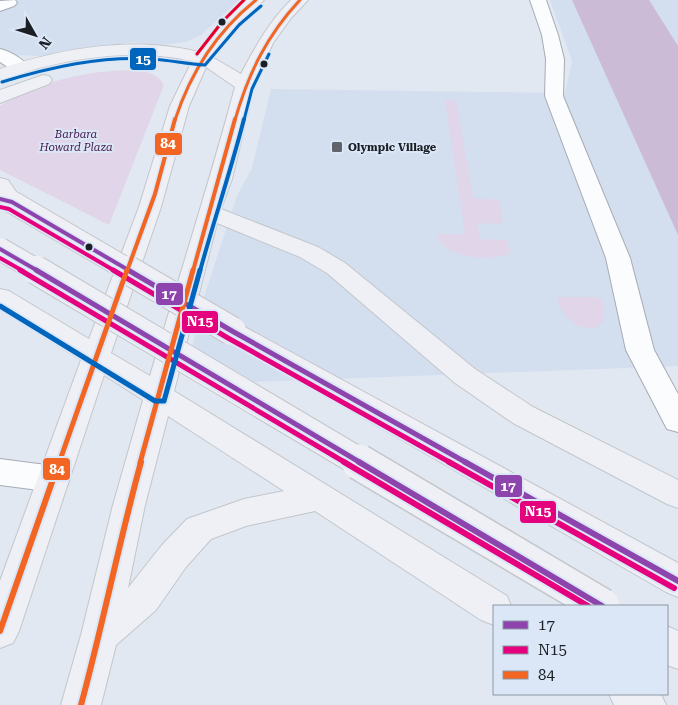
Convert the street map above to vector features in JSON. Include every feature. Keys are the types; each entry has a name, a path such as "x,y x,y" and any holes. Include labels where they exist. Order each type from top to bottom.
{"main road":[{"path":"0,631 157,186 183,97 193,74 203,58 223,32 247,6 256,0"},
{"path":"82,705 100,635 128,505 209,212 221,179 245,86 265,43 285,15 300,0"},
{"path":"0,75 20,67 67,56 121,50 178,54 203,58 225,70 245,86"},
{"path":"0,97 37,81 92,69 148,66 193,74"},
{"path":"4,195 232,331 678,581"},
{"path":"209,212 309,252 336,268 465,376 523,416 678,495"},
{"path":"0,249 600,605"},
{"path":"0,297 159,395 493,607"},
{"path":"100,635 143,598 174,556 199,529 244,513 317,497"},
{"path":"631,695 646,705"}],"street":[{"path":"538,0 554,42 557,83 554,96 618,258 640,350 678,421"},
{"path":"0,54 20,67"},
{"path":"0,472 54,479"}],"shaded area":[{"path":"9,0 239,0 201,35 186,42 152,46 135,42 38,56 21,55 0,63 0,3"},
{"path":"550,0 678,0 678,366 203,384 186,373 204,297 237,196 252,168 271,89 565,93 572,61"},
{"path":"572,0 649,0 678,46 678,235"}],"green space":[{"name":"Barbara Howard Plaza","path":"135,70 152,74 159,78 164,85 109,225 0,170 0,106 31,90 65,79 101,72"},
{"path":"445,100 456,100 473,198 499,200 503,223 477,224 480,239 507,240 510,251 508,254 491,258 480,258 459,254 449,250 437,237 440,234 465,234"},
{"path":"559,297 598,297 604,305 604,321 598,326 591,328 576,324 569,319 559,306 557,299"}],"transit line":[{"path":"197,54 222,22 244,0"},
{"name":"84","path":"0,631 149,211 185,90 199,63 213,43 237,16 256,0"},
{"name":"84","path":"81,705 100,635 129,505 240,102 261,51 275,29 300,0"},
{"name":"15","path":"2,82 76,63 113,59 151,59 205,65 239,25 261,6"},
{"name":"15","path":"0,306 155,401 164,401 216,214 228,181 252,89 269,54"},
{"name":"17","path":"0,199 12,202 232,331 678,581"},
{"name":"N15","path":"0,207 9,209 228,338 674,588"},
{"name":"17","path":"0,249 600,605"},
{"name":"N15","path":"0,258 586,605"}],"place":[{"name":"Olympic Village","path":"337,147"}]}
